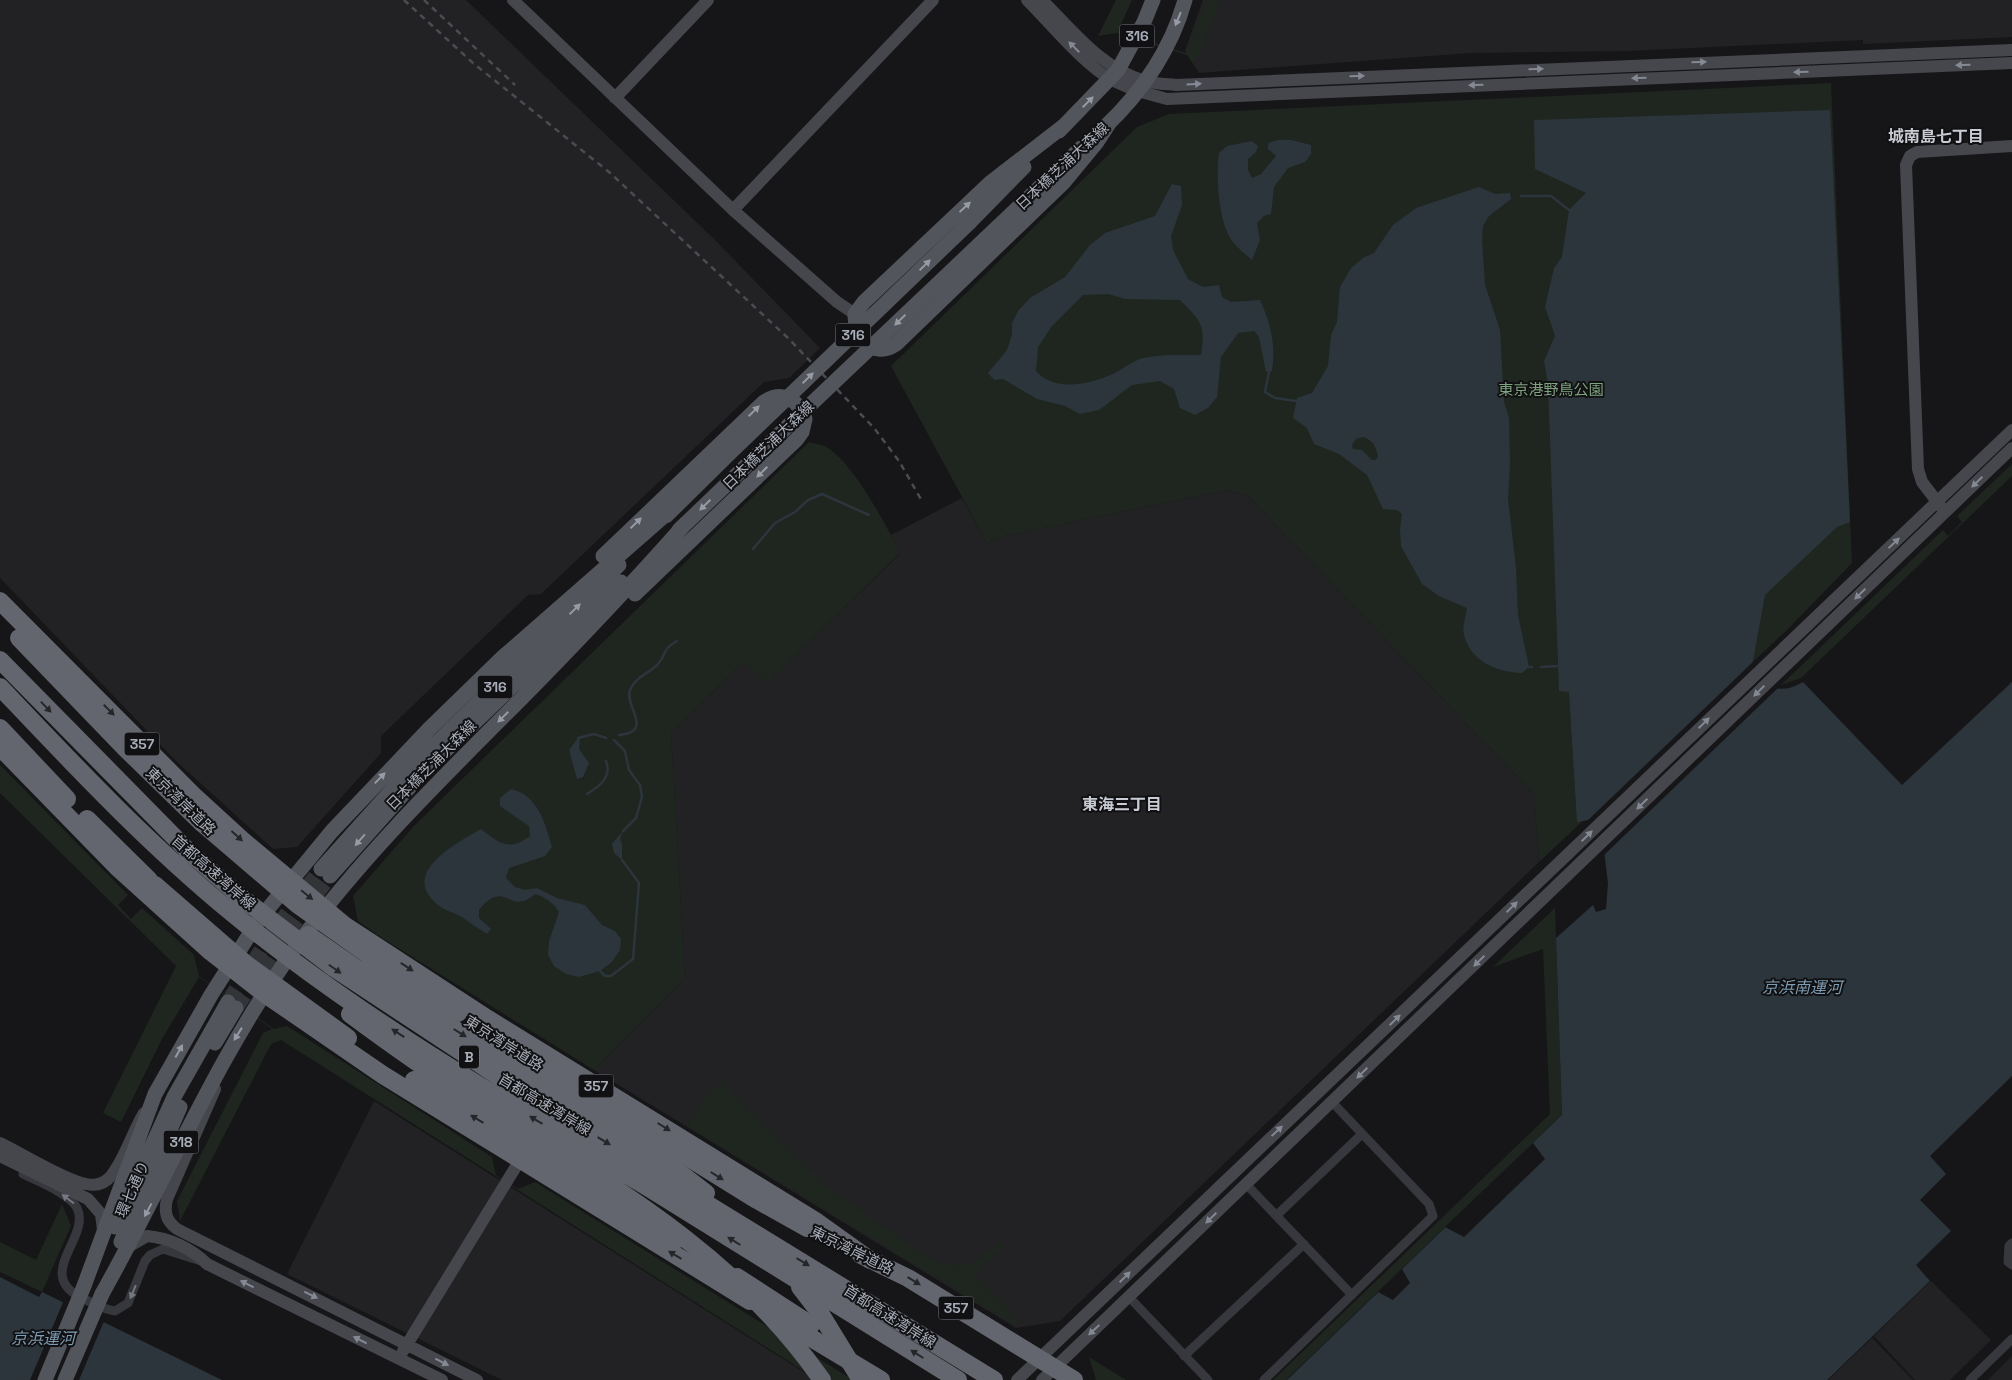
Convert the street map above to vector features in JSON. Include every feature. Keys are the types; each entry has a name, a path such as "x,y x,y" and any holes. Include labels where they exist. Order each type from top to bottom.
{"highway":[{"name":"357","path":"0,601 195,797 324,909 356,933 480,1014 817,1222 870,1260"},
{"name":"東京湾岸道路","path":"0,618 125,748 202,823 260,874 319,921 394,973 756,1200 908,1278 1045,1369 1074,1380"},
{"path":"0,652 15,668 24,685"},
{"name":"首都高速湾岸線","path":"0,660 189,852 242,898 318,957 376,998 491,1071 994,1380"},
{"name":"首都高速湾岸線","path":"2,690 136,827 238,918 360,1008 488,1091 958,1380"},
{"path":"0,728 80,812 154,885 211,935 276,987 348,1038 762,1292 823,1333 886,1380"},
{"path":"0,747 117,867 228,966 265,994 362,1062 882,1380"},
{"name":"B","path":"149,813 278,913 357,969 653,1152 687,1178 724,1208 788,1271 820,1313 861,1380"},
{"name":"B","path":"136,827 218,912 278,962 432,1073 618,1189 698,1247 767,1310 788,1334 822,1380"}],"main road":[{"name":"日本橋芝浦大森線","path":"1153,0 1144,22 1114,75 970,222 672,509 603,583 416,763 326,872 423,772 531,667 750,463 1110,122 1142,87 1170,39 1185,0"},
{"path":"1065,124 990,184 864,302 854,314 855,330 868,344 885,350 896,344 1064,182 1097,142 1110,122"},
{"path":"503,657 546,610 764,402 778,396 784,396 798,405 806,418 798,439 578,648 537,682"},
{"name":"316","path":"228,966 258,921 290,880 377,781 503,657 672,509"},
{"name":"316","path":"324,909 404,816 607,611 686,523"},
{"name":"318","path":"102,1294 166,1176 199,1104 226,1054 324,909"},
{"name":"318","path":"84,1286 103,1230 155,1094 228,966"},
{"name":"環七通り","path":"45,1380 84,1286 114,1228 174,1097 232,1005 168,1133 65,1380"}],"street":[{"path":"513,0 733,210 837,302 854,314"},
{"path":"615,98 708,0"},
{"path":"733,210 934,0"},
{"path":"1028,0 1085,58 1114,75 1166,99 2012,63"},
{"path":"1042,0 1114,75"},
{"path":"1142,87 2012,50"},
{"path":"1946,512 1922,482 1918,469 1906,165 1910,156 1917,152 2012,146"},
{"path":"1045,1369 1227,1178 2012,430"},
{"path":"1017,1380 1045,1369 1129,1297 2012,448"},
{"path":"226,1054 210,1104 167,1199 165,1210 169,1221 177,1229 477,1380"},
{"path":"0,1143 78,1182 100,1184 106,1181 115,1170 133,1130 155,1094"},
{"path":"1264,1380 1429,1221 1433,1213 1430,1204 1332,1102"},
{"path":"1276,1216 1362,1134"},
{"path":"0,1156 88,1199 101,1214 103,1230"},
{"path":"398,1360 520,1160"},
{"path":"0,1162 62,1195 77,1208 79,1222 62,1273 65,1286 72,1294 115,1311 128,1303 145,1261 157,1251 163,1249 170,1250 207,1264 398,1360 442,1380"},
{"path":"1246,1184 1352,1295"},
{"path":"128,1247 141,1238 156,1237 196,1253 207,1264"},
{"path":"1184,1356 1304,1244"},
{"path":"2012,1244 2010,1246 2008,1262 2012,1266"},
{"path":"1129,1297 1208,1380"},
{"path":"1970,1380 2012,1339"}],"shaded area":[{"path":"0,0 466,0 716,241 820,348 789,378 764,382 541,594 528,595 381,736 381,753 297,847 273,849 177,762 0,578"},
{"path":"1203,0 2012,0 2012,37 1863,44 1863,40 1627,51 1470,53 1199,73 1185,51"},
{"path":"1227,490 1248,496 1534,794 1539,862 1060,1321 1016,1328 594,1070 685,978 671,733 745,661 767,682 900,554 891,535 962,498 987,543 1000,537"},
{"path":"374,1101 807,1374 811,1380 502,1380 287,1274"},
{"path":"1931,1281 1991,1340 1950,1380 1915,1380 1874,1336"},
{"path":"1872,1338 1913,1380 1828,1380"},
{"path":"2012,1356 2012,1380 1988,1380"}],"green space":[{"path":"1116,0 1132,0 1118,31 1186,53 1207,0 1219,0 1215,16 1194,65 1187,55 1117,33 1098,36"},
{"name":"東京港野鳥公園","path":"1831,83 1852,563 1788,629 1539,862 1534,794 1248,496 1227,490 1000,537 987,543 891,366 1137,127 1169,114"},
{"path":"809,442 826,447 848,467 878,512 900,553 767,683 744,662 671,733 685,978 594,1070 382,938 358,921 353,896 413,827"},
{"path":"2012,464 2012,476 1801,678 1781,685 1943,530 1948,536 1962,522 1957,516"},
{"path":"0,765 128,895 118,905 131,919 142,908 194,955 199,976 274,1029 287,1026 492,1157 496,1175 518,1189 535,1182 853,1380 818,1380 281,1040 271,1044 180,1221 177,1201 263,1033 272,1029 199,977 162,1039 121,1122 103,1113 176,966 0,793"},
{"path":"1555,908 1562,1115 1286,1380 1273,1380 1550,1114 1543,949 1493,967"},
{"path":"721,1081 824,1185 928,1257 949,1264 966,1264 981,1257 998,1242 1002,1242 1005,1245 974,1274 1016,1317 1016,1326 687,1126 704,1099"},
{"path":"62,1204 71,1226 42,1292 0,1272 0,1242 36,1260"},
{"path":"1089,1357 1126,1380 1096,1380"}],"water":[{"name":"京浜南運河","path":"1830,110 1850,522 1837,527 1765,595 1751,672 1762,683 1775,688 1788,688 1803,682 1902,785 2012,682 2012,1076 1930,1156 1946,1174 1920,1200 1951,1231 1916,1265 1930,1281 1827,1380 1287,1380 1562,1115 1556,938 1593,905 1596,912 1606,909 1608,883 1600,818 1577,822 1569,692 1559,691 1548,383 1544,361 1555,336 1545,307 1554,268 1562,257 1569,210 1586,193 1535,169 1534,120"},
{"path":"1278,140 1291,140 1311,145 1311,154 1305,162 1288,168 1274,187 1271,214 1264,216 1257,223 1260,240 1252,260 1232,241 1226,229 1220,208 1218,184 1219,153 1227,146 1252,141 1258,146 1256,152 1248,159 1248,170 1252,178 1261,174 1276,156 1268,149 1268,143"},
{"path":"1172,184 1181,186 1182,205 1171,236 1173,250 1188,279 1203,287 1219,285 1222,297 1231,302 1260,300 1272,335 1272,371 1266,372 1259,337 1254,331 1238,333 1221,357 1217,397 1208,408 1195,415 1180,408 1174,389 1160,381 1132,385 1099,410 1080,414 1065,406 1037,399 1003,379 994,380 988,373 1007,350 1012,335 1012,323 1018,311 1030,298 1065,277 1090,245 1105,233 1155,216","holes":["1108,294 1125,299 1180,300 1193,313 1200,324 1203,337 1201,355 1164,355 1143,358 1106,377 1085,383 1063,384 1053,382 1044,378 1036,371 1038,347 1052,326 1083,295"]},
{"path":"1479,187 1495,194 1510,193 1511,199 1489,216 1483,226 1482,240 1485,285 1500,330 1504,402 1509,418 1510,465 1508,499 1516,568 1518,615 1529,667 1522,673 1495,668 1486,664 1472,652 1464,635 1467,608 1439,596 1422,584 1401,546 1400,529 1402,514 1397,510 1383,509 1367,475 1339,454 1314,444 1307,428 1293,418 1297,398 1312,393 1328,366 1331,335 1337,322 1340,287 1351,268 1363,258 1374,253 1393,225 1416,208","holes":["1366,438 1375,447 1378,456 1376,460 1372,460 1362,450 1353,449 1352,445 1356,439"]},
{"path":"578,738 580,739 579,749 589,763 583,777 577,779 569,750"},
{"path":"511,789 528,797 539,811 552,847 545,856 509,868 506,878 515,887 525,890 537,888 557,898 585,905 602,925 615,931 621,939 620,950 612,962 600,971 579,977 566,974 554,966 548,955 549,941 559,912 552,903 542,897 535,894 519,902 501,896 488,901 479,910 479,918 491,929 487,934 462,917 438,905 427,893 424,882 428,871 436,860 459,842 481,829 499,842 510,845 523,841 530,836 529,826 500,806 500,798"},
{"path":"623,831 620,839 622,844 622,860 614,853 612,844"},
{"name":"京浜運河","path":"0,1277 39,1297 42,1292 222,1380 0,1380"}],"pier":[{"path":"1756,659 1754,672 1761,681 1779,687 1602,857 1597,821 1585,823"},
{"path":"1533,1143 1545,1159 1464,1237 1445,1227"},
{"path":"1402,1269 1410,1283 1393,1300 1378,1292"},
{"path":"64,1300 105,1319 79,1380 30,1380"}],"waterway":[{"path":"1521,196 1551,196 1569,210"},
{"path":"1269,372 1265,392 1275,398 1296,401"},
{"path":"753,549 775,523 795,512 808,500 822,494 869,515"},
{"path":"619,735 630,733 635,729 637,723 629,697 632,686 639,678 658,664 666,650 677,641"},
{"path":"1541,667 1558,666"},
{"path":"578,738 594,734 606,738"},
{"path":"614,740 625,751 629,770 640,785 642,797 636,818 623,831"},
{"path":"587,794 604,780 607,772 606,761"},
{"path":"600,971 605,976 611,976 633,959 639,883 622,860"}],"tunnel":[{"path":"228,1002 272,933 321,869"},
{"path":"236,1008 281,941 330,876"}],"railway":[{"path":"404,0 473,63 609,172 788,338 874,428 899,461 922,501"},
{"path":"424,0 515,85"}],"district":[{"name":"城南島七丁目","path":"1936,136"},
{"name":"東海三丁目","path":"1122,804"}]}
